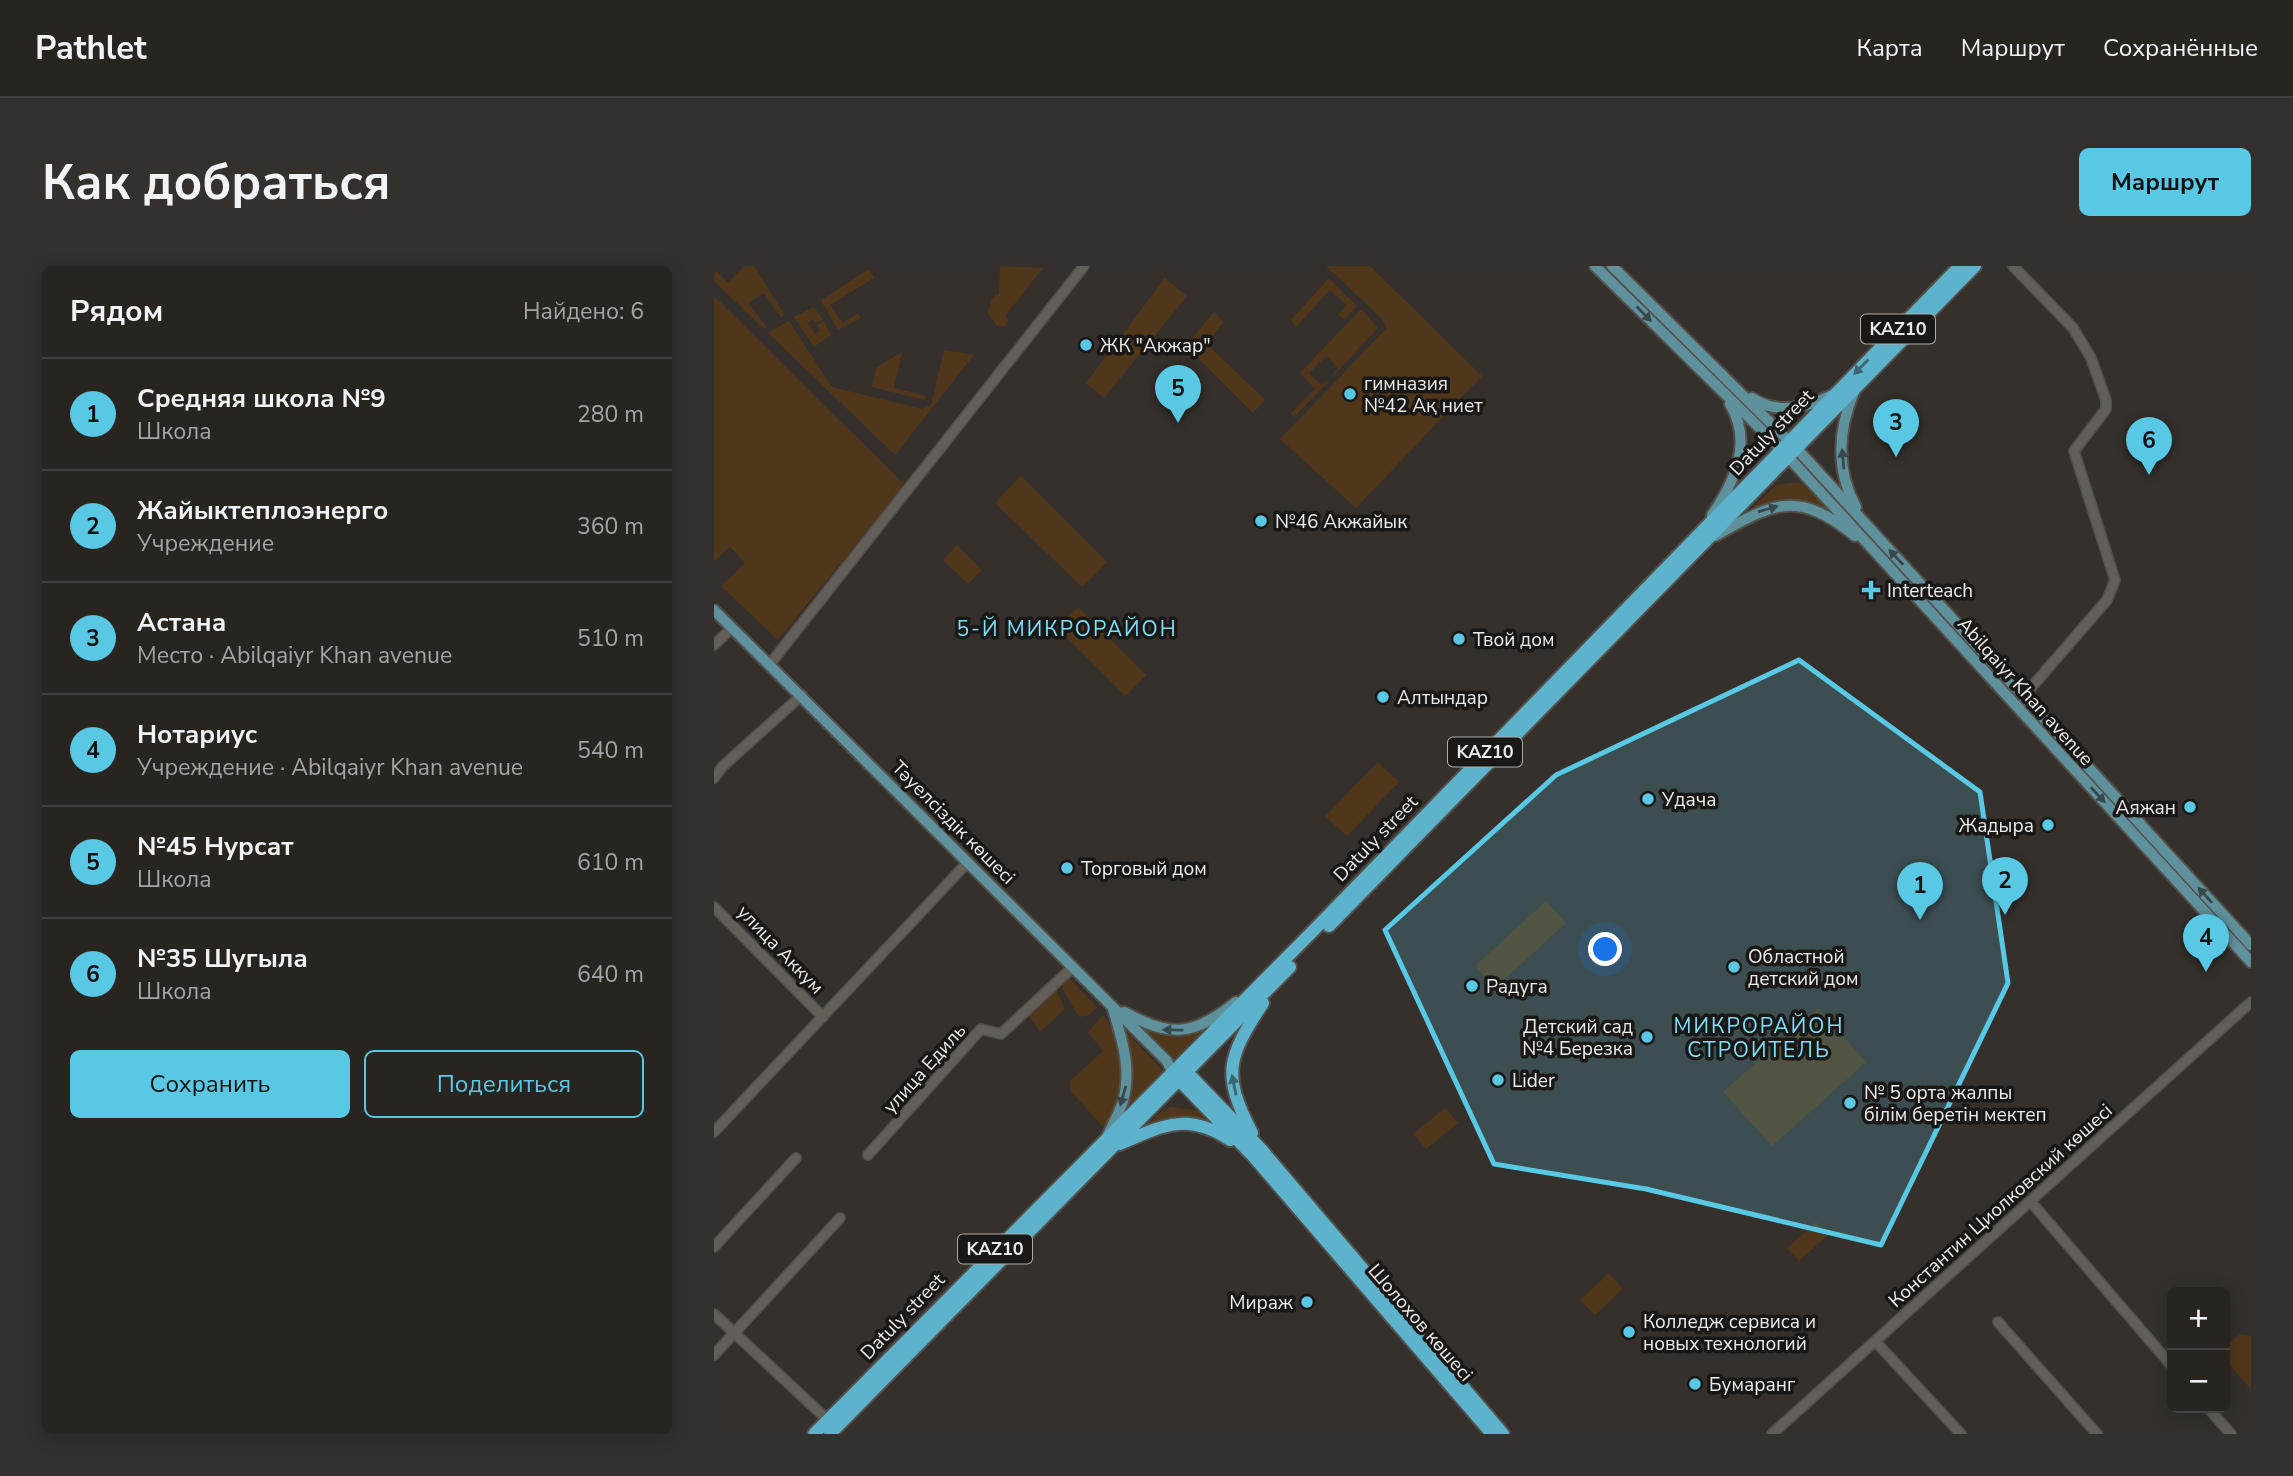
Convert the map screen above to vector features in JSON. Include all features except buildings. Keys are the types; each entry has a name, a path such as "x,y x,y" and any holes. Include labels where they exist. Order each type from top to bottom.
{"highway":[{"name":"Datuly street","path":"1790,450 1837,392 1960,266"},
{"name":"Datuly street","path":"814,1434 831,1427 1704,536 1790,450 1855,391 1975,266"},
{"path":"1256,1152 1231,1074 1239,1040 1275,976"},
{"path":"1180,1073 1256,1152"},
{"path":"1110,1142 1163,1126 1185,1123 1218,1132 1256,1152"},
{"name":"Шолохов көшесі","path":"1256,1152 1292,1202 1492,1434"},
{"name":"Шолохов көшесі","path":"1256,1152 1312,1209 1503,1434"}],"main road":[{"name":"Abilqaiyr Khan avenue","path":"1595,266 1725,386 1864,522 2251,945"},
{"name":"Abilqaiyr Khan avenue","path":"1612,266 1725,386"},
{"path":"1725,386 1775,409 1813,403 1837,392"},
{"path":"1704,536 1736,475 1740,458 1739,421 1725,386"},
{"path":"1855,391 1843,418 1842,449 1848,492 1864,522"},
{"name":"Abilqaiyr Khan avenue","path":"1790,450 1878,555 2251,962"},
{"path":"1704,536 1762,510 1789,505 1818,511 1878,555"},
{"name":"Тәуелсіздік көшесі","path":"714,610 1180,1073"},
{"path":"1112,1006 1159,1029 1186,1030 1215,1018 1275,976"},
{"path":"1110,1142 1128,1076 1125,1053 1112,1006"}],"street":[{"path":"770,664 1084,266"},
{"path":"2013,266 2073,328 2086,348 2103,388 2106,409 2074,451 2115,580 2107,600 2025,698 2019,709"},
{"path":"714,645 732,628"},
{"path":"714,778 723,766 802,695"},
{"path":"714,1132 968,862"},
{"name":"улица Аккум","path":"714,907 823,1017"},
{"name":"улица Едиль","path":"868,1155 981,1029 1001,1034 1073,967"},
{"name":"Константин Циолковский көшесі","path":"1772,1434 2251,1002"},
{"path":"714,1247 796,1158"},
{"path":"2030,1201 2167,1360"},
{"path":"714,1355 840,1218"},
{"path":"714,1314 831,1427"},
{"path":"1998,1322 2097,1434"},
{"path":"1875,1341 1961,1434"},
{"path":"2212,1413 2231,1434"}],"highlighted area":[{"path":"1799,660 1980,792 2008,983 1881,1245 1646,1189 1494,1164 1385,930 1556,775"}],"shaded area":[{"path":"745,266 754,266 784,314 781,318 764,293 748,303 767,327 764,329 714,281 714,269 728,283"},
{"path":"1000,266 1043,268 1005,316 1009,320 1004,326 997,326 987,312 993,297 999,294"},
{"path":"1326,266 1370,266 1482,376 1356,508 1280,439 1386,329 1383,320"},
{"path":"869,269 874,278 830,305 842,323 858,313 861,318 838,330 821,300"},
{"path":"1165,278 1187,296 1104,398 1086,383"},
{"path":"1329,278 1357,306 1344,320 1338,314 1346,305 1330,290 1296,327 1291,320"},
{"path":"714,296 905,485 778,640 721,586 745,563 730,547 714,561"},
{"path":"814,307 823,319 816,324 813,319 808,323 815,334 820,330 817,325 824,321 831,335 814,347 794,317"},
{"path":"1361,309 1378,328 1332,377 1338,367 1326,356 1309,373 1321,385 1330,380 1294,417 1290,414 1315,389 1300,373"},
{"path":"1214,312 1224,322 1206,343 1265,400 1253,413 1186,346"},
{"path":"789,321 832,387 922,409 931,405 944,350 974,355 895,455 768,333"},
{"path":"902,352 894,388 927,396 924,400 872,387 876,368"},
{"path":"1021,476 1107,562 1082,587 995,503"},
{"path":"1799,482 1809,487 1843,523 1820,509 1747,513 1776,485"},
{"path":"957,545 982,570 968,584 943,560"},
{"path":"1078,607 1146,675 1125,696 1057,628"},
{"path":"1378,762 1399,782 1347,836 1325,816"},
{"path":"1546,901 1566,923 1495,988 1475,966"},
{"path":"1066,978 1097,1007 1090,1015 1079,1017 1062,988"},
{"path":"1056,988 1065,1009 1040,1032 1028,1015"},
{"path":"1818,1008 1866,1062 1772,1146 1723,1092"},
{"path":"1103,1015 1118,1042 1124,1071 1119,1101 1103,1127 1070,1090 1070,1081 1103,1051 1088,1032"},
{"path":"1137,1022 1147,1028 1215,1023 1178,1061"},
{"path":"1120,1025 1165,1073 1116,1123 1126,1105"},
{"path":"1171,1107 1200,1111 1224,1133 1214,1127 1140,1132 1161,1111"},
{"path":"1445,1108 1458,1123 1426,1149 1413,1134"},
{"path":"1816,1222 1828,1235 1799,1261 1787,1248"},
{"path":"1609,1273 1623,1289 1595,1315 1580,1300"},
{"path":"2240,1334 2251,1336 2251,1389 2230,1366 2230,1343"}],"place":[{"name":"ЖК \"Акжар\"","path":"1086,345"},
{"name":"гимназия №42 Ақ ниет","path":"1350,394"},
{"name":"№45 Нурсат","path":"1178,423"},
{"name":"Астана","path":"1896,457"},
{"name":"№35 Шугыла","path":"2149,475"},
{"name":"№46 Акжайык","path":"1261,521"},
{"name":"Interteach","path":"1871,590"},
{"name":"Твой дом","path":"1459,639"},
{"name":"Алтындар","path":"1383,697"},
{"name":"Удача","path":"1648,799"},
{"name":"Аяжан","path":"2190,807"},
{"name":"Жадыра","path":"2048,825"},
{"name":"Торговый дом","path":"1067,868"},
{"name":"Жайыктеплоэнерго","path":"2005,915"},
{"name":"Средняя школа №9","path":"1920,920"},
{"name":"Областной детский дом","path":"1734,967"},
{"name":"Нотариус","path":"2206,972"},
{"name":"Радуга","path":"1472,986"},
{"name":"Детский сад №4 Березка","path":"1647,1037"},
{"name":"Lider","path":"1498,1080"},
{"name":"№ 5 орта жалпы білім беретін мектеп","path":"1850,1103"},
{"name":"Мираж","path":"1307,1302"},
{"name":"Колледж сервиса и новых технологий","path":"1629,1332"},
{"name":"Бумаранг","path":"1695,1384"}],"district":[{"name":"5-Й МИКРОРАЙОН","path":"1067,629"},
{"name":"МИКРОРАЙОН СТРОИТЕЛЬ","path":"1759,1038"}]}
